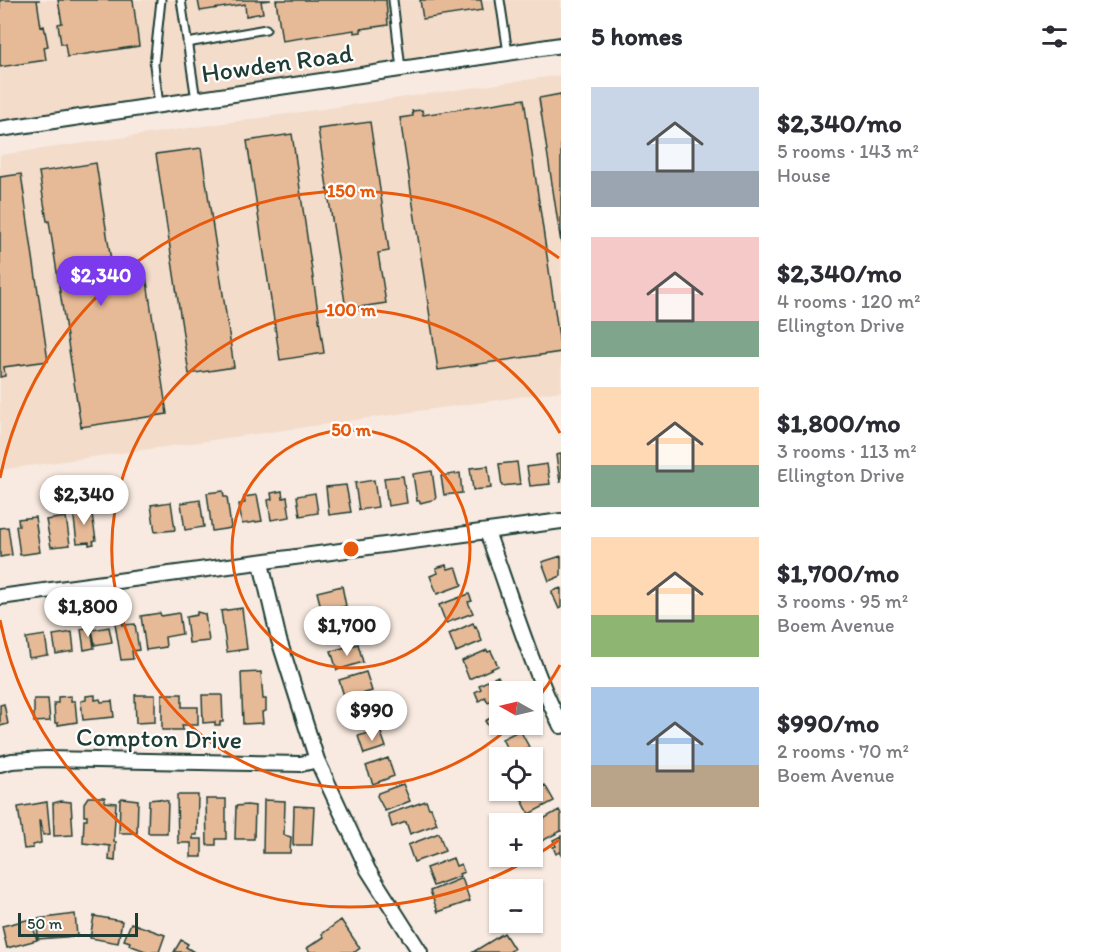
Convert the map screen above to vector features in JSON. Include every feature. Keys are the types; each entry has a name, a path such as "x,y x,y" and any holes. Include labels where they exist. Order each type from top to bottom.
{"street":[{"name":"Howden Road","path":"0,129 561,45"},
{"path":"0,597 561,521"},
{"path":"487,532 545,695 561,726"},
{"path":"261,563 279,640 318,760 368,870 420,952"},
{"name":"Compton Drive","path":"0,764 46,759 301,764 318,760"}],"lane":[{"path":"159,105 154,64 161,0"},
{"path":"180,0 196,100"},
{"path":"393,0 401,69"},
{"path":"500,0 508,53"},
{"path":"187,43 266,29"}],"shaded area":[{"path":"0,0 561,0 561,36 0,121"},
{"path":"561,75 561,391 0,470 0,155"}],"building":[{"path":"0,0 37,0 41,27 44,26 48,46 44,47 46,60 0,67"},
{"path":"58,0 133,0 139,46 67,57 65,44 61,44 58,24 62,23"},
{"path":"198,0 271,0 261,1 263,13 246,16 245,4 200,11"},
{"path":"276,0 386,0 388,25 361,29 361,32 354,33 354,30 282,41"},
{"path":"420,0 481,0 483,10 423,19"},
{"path":"561,94 561,243 539,98"},
{"path":"524,99 561,352 438,370 400,118 413,116 412,111 422,110 423,115"},
{"path":"370,122 389,251 378,253 386,303 346,309 318,129"},
{"path":"292,134 324,353 280,360 247,141"},
{"path":"201,148 234,367 189,374 156,154"},
{"path":"96,163 114,280 146,275 167,414 81,427 49,221 47,221 39,172"},
{"path":"21,174 48,361 4,367 5,376 0,377 0,177"},
{"path":"561,454 561,482 560,482 556,455"},
{"path":"517,462 520,484 502,486 499,464"},
{"path":"547,464 550,484 530,486 527,467"},
{"path":"488,466 491,488 473,490 470,468"},
{"path":"432,471 436,499 420,503 417,501 413,474"},
{"path":"460,473 462,493 444,495 441,476"},
{"path":"403,476 407,503 388,506 384,478"},
{"path":"374,480 378,507 359,510 355,483"},
{"path":"346,485 351,512 329,515 326,487"},
{"path":"223,491 224,497 227,497 231,528 212,531 207,493"},
{"path":"282,491 283,498 287,497 290,517 271,520 268,500 272,499 271,493"},
{"path":"315,493 318,513 300,516 297,496"},
{"path":"257,495 262,521 242,524 239,504 245,503 244,497"},
{"path":"200,500 204,527 185,530 181,503"},
{"path":"171,502 175,530 155,532 151,505"},
{"path":"91,508 96,540 93,541 94,544 89,545 89,542 77,543 73,510"},
{"path":"35,517 40,552 20,555 16,526 19,526 18,519"},
{"path":"66,517 70,545 51,547 46,520"},
{"path":"8,527 12,555 0,557 0,528"},
{"path":"561,556 561,576 549,581 542,562"},
{"path":"446,565 448,569 455,567 457,569 462,585 437,594 430,576 438,573 436,568"},
{"path":"342,586 346,606 322,612 317,592"},
{"path":"561,588 561,608 559,609 552,591"},
{"path":"469,594 472,601 468,602 473,613 446,623 439,605"},
{"path":"242,608 247,649 227,652 221,611"},
{"path":"197,612 205,614 209,641 189,643 186,617 197,615"},
{"path":"160,613 161,616 179,613 182,634 165,637 166,647 146,650 141,616"},
{"path":"351,614 356,633 330,640 325,622"},
{"path":"123,622 123,625 135,624 139,650 132,651 133,659 121,660 115,623"},
{"path":"473,623 482,641 456,652 449,634"},
{"path":"91,627 94,648 84,650 81,629"},
{"path":"109,627 112,642 95,645 92,630"},
{"path":"72,632 74,651 56,654 53,635"},
{"path":"45,635 48,655 29,658 26,638"},
{"path":"358,644 363,662 337,670 331,651"},
{"path":"487,650 491,651 498,666 469,679 462,661"},
{"path":"261,672 263,699 266,699 266,711 262,712 263,723 243,724 241,673"},
{"path":"366,672 372,691 345,699 339,680"},
{"path":"498,676 500,681 489,681 488,702 485,697 479,701 475,692 481,689 479,685"},
{"path":"162,694 182,694 182,707 198,707 198,725 182,725 183,730 162,730"},
{"path":"95,695 95,700 112,701 114,717 83,720 81,701 86,700 86,696"},
{"path":"135,695 155,695 155,722 136,723"},
{"path":"202,695 222,695 223,722 220,722 220,725 215,725 215,722 203,723"},
{"path":"71,696 71,701 75,701 77,722 58,725 55,723 54,703 58,703 58,697"},
{"path":"34,699 48,699 50,721 34,722"},
{"path":"370,702 375,719 353,726 348,709"},
{"path":"4,704 8,724 0,726 0,705"},
{"path":"380,730 386,747 364,754 358,736"},
{"path":"510,735 523,735 529,747 506,747 502,739"},
{"path":"388,758 394,776 373,784 366,766"},
{"path":"403,784 410,801 385,811 377,796 378,793"},
{"path":"545,785 554,801 528,813 522,801 543,801 543,786"},
{"path":"177,795 198,795 197,835 193,835 193,839 202,839 202,857 191,857 191,843 178,843"},
{"path":"88,797 105,797 105,802 116,803 115,861 109,860 110,846 83,843 84,820 87,820 87,816 84,816 84,803"},
{"path":"122,798 138,800 137,833 119,833 120,800"},
{"path":"206,799 226,799 226,839 216,839 216,845 207,845"},
{"path":"149,800 168,801 167,833 148,833"},
{"path":"264,800 285,801 284,835 291,837 290,853 263,853"},
{"path":"426,801 437,824 410,834 406,822 392,827 388,814"},
{"path":"47,802 50,834 43,835 41,821 39,821 41,843 33,845 33,848 24,849 18,807"},
{"path":"71,802 73,835 54,836 53,803"},
{"path":"236,806 255,806 254,839 235,839"},
{"path":"294,806 314,807 312,845 293,845"},
{"path":"559,810 561,831 543,840 543,819"},
{"path":"439,833 445,851 414,862 408,845"},
{"path":"561,836 561,855 559,852 556,854 553,840"},
{"path":"453,858 456,866 461,864 464,872 459,874 460,876 433,886 426,868"},
{"path":"462,878 470,901 438,912 430,891"},
{"path":"75,914 77,936 38,939 37,919"},
{"path":"94,916 122,921 118,943 90,938"},
{"path":"31,919 37,940 7,948 2,926"},
{"path":"341,920 360,948 355,952 310,952 307,948 324,937 322,934"},
{"path":"131,923 165,935 159,952 148,952 129,945 130,942 124,940"},
{"path":"504,933 514,949 509,952 473,952"},
{"path":"181,940 188,944 186,947 194,952 174,952"}]}
